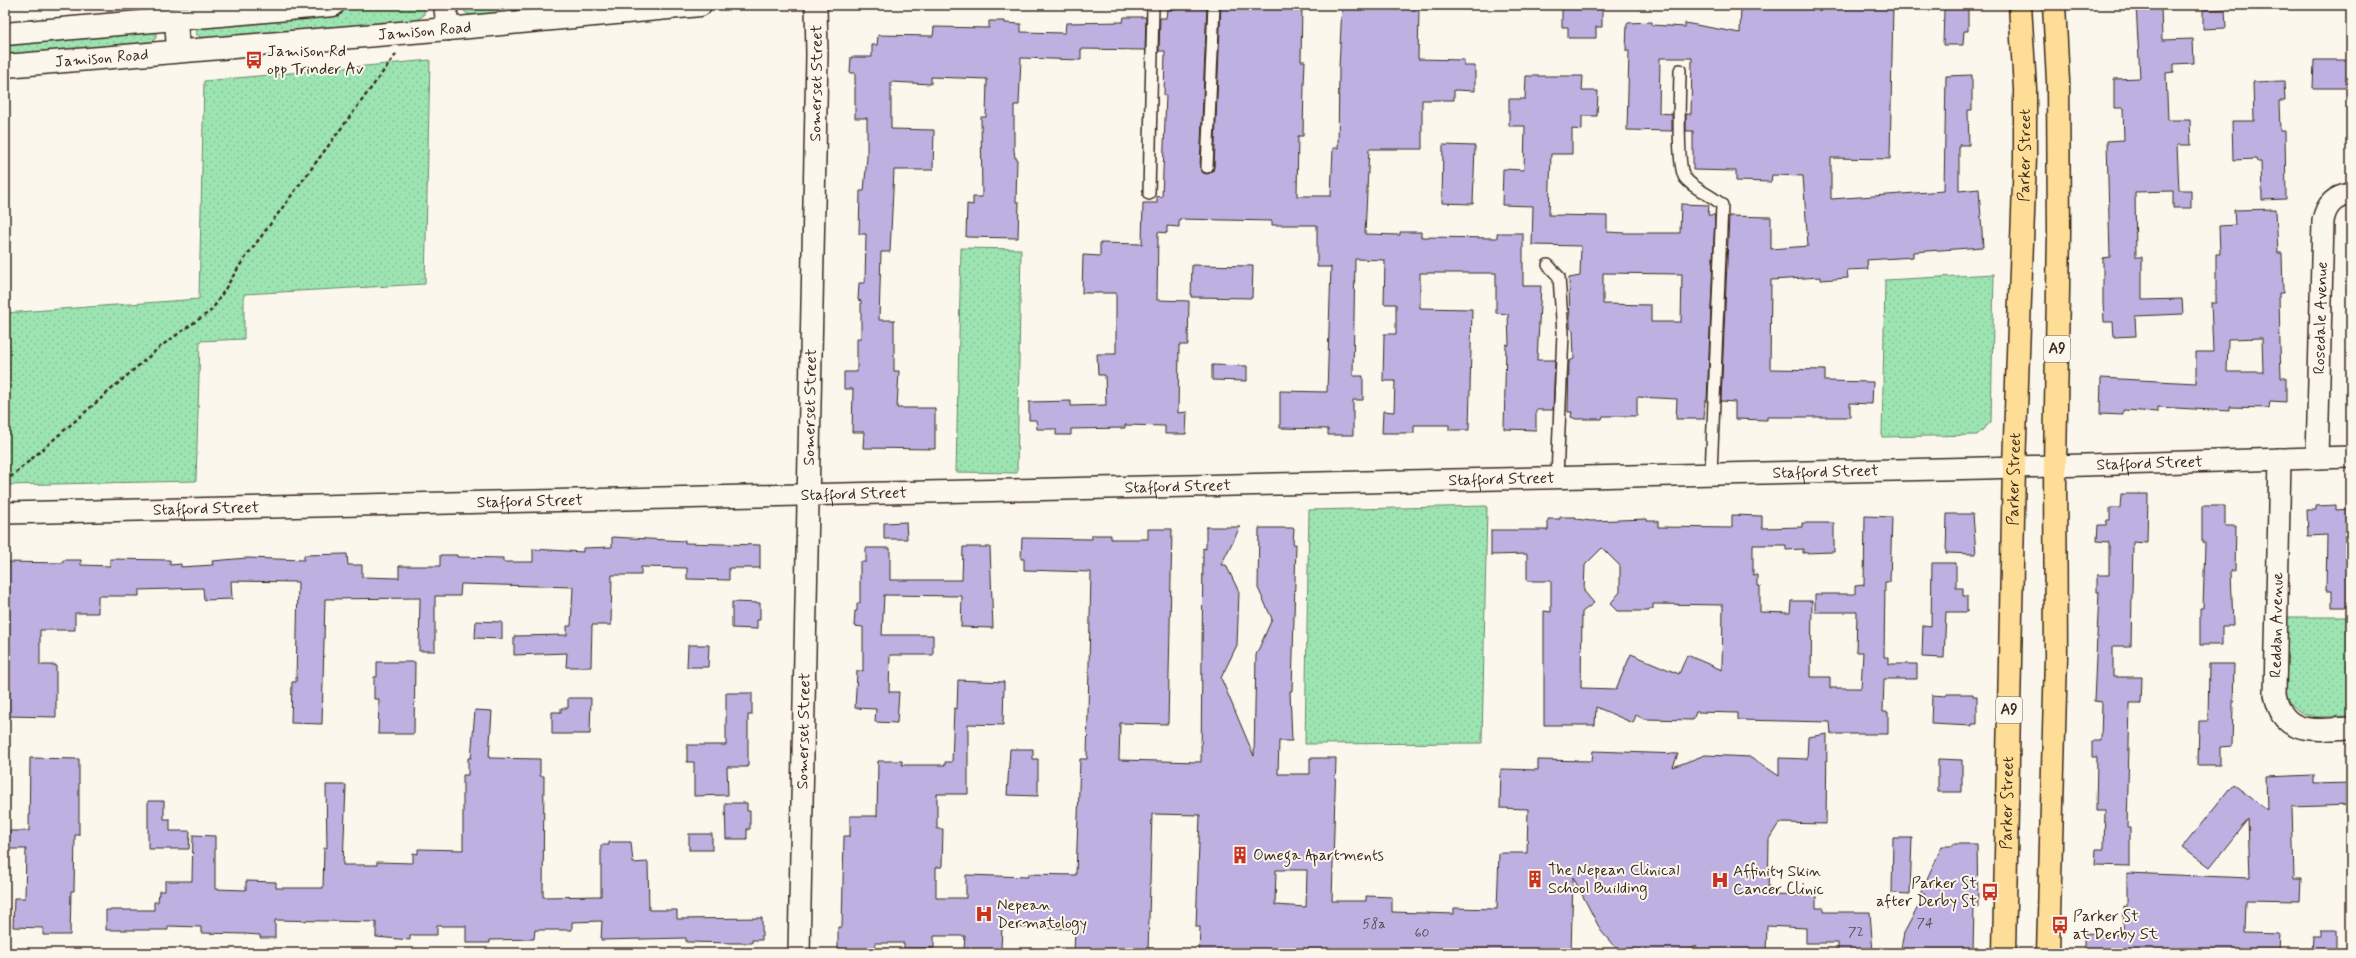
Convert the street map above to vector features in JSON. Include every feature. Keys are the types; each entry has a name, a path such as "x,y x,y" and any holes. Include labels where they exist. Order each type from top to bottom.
{"highway":[{"name":"Parker Street","path":"2004,953 2014,467 2025,158 2025,89 2020,5"},
{"name":"A9","path":"2048,953 2056,664 2055,465 2059,138 2054,5"}],"main road":[{"name":"Jamison Road","path":"5,34 175,12 334,5"},
{"path":"445,5 448,29"},
{"name":"Jamison Road","path":"5,66 178,50 448,29 700,5"},
{"path":"175,12 178,50"}],"street":[{"name":"Somerset Street","path":"799,953 817,63 816,5"},
{"name":"Rosedale Avenue","path":"2317,458 2323,221 2330,203 2337,198 2351,194"},
{"name":"Stafford Street","path":"5,513 2014,467 2351,457"},
{"name":"Reddan Avenue","path":"2280,459 2275,694 2278,709 2287,721 2298,728 2351,728"}],"lane":[{"path":"1149,194 1153,5"},
{"path":"1207,167 1214,5"},
{"path":"1680,70 1680,144 1684,176 1698,190 1716,199 1722,205 1711,474"},
{"path":"1548,265 1559,277 1563,333 1557,477"}],"path":[{"path":"5,482 161,346 212,310 240,265 397,53 398,33"}],"green space":[{"path":"382,5 421,5 424,8 424,15 416,21 204,39 196,34 197,25 203,21"},
{"path":"464,5 592,5 470,16 464,11"},
{"path":"156,31 156,38 149,44 5,56 5,39"},
{"path":"430,60 425,284 244,294 244,339 200,341 196,481 5,485 5,313 199,299 204,81"},
{"path":"961,248 1021,249 1017,473 956,472"},
{"path":"1994,274 1991,422 1977,435 1882,437 1885,280"},
{"path":"1487,506 1482,743 1305,744 1309,510"},
{"path":"2287,617 2351,617 2351,716 2312,716 2304,714 2296,709 2290,702 2285,692"}],"building":[{"path":"1176,5 1207,5 1200,167 1203,173 1207,174 1213,171 1214,167 1221,5 1302,5 1301,61 1305,61 1303,136 1298,136 1297,196 1331,196 1333,148 1338,148 1339,68 1342,5 1398,5 1398,8 1419,8 1418,59 1464,60 1464,66 1475,66 1475,91 1454,90 1454,100 1422,100 1422,149 1369,149 1365,234 1400,235 1400,232 1421,232 1421,237 1497,238 1497,233 1523,233 1523,286 1541,286 1537,360 1555,360 1553,410 1536,410 1536,430 1504,429 1506,344 1509,345 1508,314 1496,313 1496,273 1420,273 1420,308 1472,309 1469,430 1449,430 1449,425 1414,425 1414,433 1382,433 1383,411 1394,412 1395,381 1383,381 1384,334 1396,334 1396,304 1384,304 1385,260 1355,259 1353,376 1363,376 1363,400 1353,400 1353,435 1328,435 1328,429 1280,428 1280,391 1327,392 1331,267 1317,267 1317,225 1272,225 1272,221 1179,219 1179,227 1167,226 1167,233 1158,232 1157,300 1189,301 1188,345 1179,345 1178,413 1187,412 1186,434 1165,434 1165,426 1125,425 1125,428 1071,429 1071,435 1056,435 1056,429 1037,429 1036,420 1029,420 1029,402 1071,401 1071,406 1106,405 1105,375 1098,375 1097,354 1116,354 1116,293 1082,293 1083,255 1100,256 1100,243 1142,244 1143,203 1157,203 1157,196 1162,197 1166,95 1164,96 1165,51 1159,51 1160,18 1166,18 1167,9 1176,10"},
{"path":"1562,5 1602,5 1602,27 1596,27 1596,38 1568,38 1568,27 1562,27"},
{"path":"1741,5 1893,5 1890,159 1831,158 1831,199 1944,191 1946,76 1972,75 1972,110 1968,110 1969,145 1959,145 1959,191 1979,189 1983,247 1913,252 1913,257 1867,260 1868,269 1847,270 1848,278 1821,280 1821,277 1771,280 1770,369 1825,370 1825,381 1873,382 1872,404 1850,403 1850,417 1767,417 1767,420 1735,419 1735,402 1721,401 1729,216 1771,217 1771,249 1808,246 1803,176 1772,175 1771,182 1736,181 1736,171 1693,170 1693,131 1686,131 1686,114 1691,114 1692,58 1660,58 1659,113 1672,114 1672,131 1627,130 1629,51 1626,51 1627,23 1652,22 1652,25 1685,27 1685,23 1740,33"},
{"path":"2136,5 2161,5 2162,40 2193,39 2194,63 2174,64 2174,72 2166,73 2168,120 2190,120 2191,145 2177,145 2179,190 2191,190 2191,208 2173,208 2173,191 2135,192 2136,257 2142,257 2142,300 2182,299 2183,314 2135,316 2136,336 2114,337 2113,322 2104,322 2103,302 2103,258 2110,257 2107,141 2124,140 2123,108 2114,108 2114,79 2140,78"},
{"path":"1944,9 1968,9 1968,31 1964,31 1963,45 1943,45"},
{"path":"2225,9 2226,28 2203,29 2203,10"},
{"path":"1124,17 1146,17 1145,50 1081,49 1081,60 1021,58 1019,105 1014,105 1014,150 1015,158 1017,158 1016,202 1019,202 1018,238 966,237 967,204 973,205 973,197 982,197 981,117 986,117 987,79 931,77 931,84 891,82 891,129 934,130 933,170 894,170 890,252 881,252 879,320 894,320 894,371 899,371 897,408 935,408 935,449 863,448 864,432 852,432 853,389 844,389 844,372 857,372 857,338 861,338 861,301 858,300 859,283 865,283 866,234 859,234 860,191 864,191 867,157 867,118 855,118 855,73 850,73 851,57 872,57 872,45 877,45 878,35 933,36 934,27 989,28 989,21 1005,21 1005,23 1021,24 1021,32 1065,33 1066,23 1123,22"},
{"path":"2314,60 2351,60 2351,88 2313,88"},
{"path":"1526,76 1583,76 1582,91 1598,91 1597,116 1582,116 1582,130 1572,129 1572,154 1551,154 1549,215 1607,216 1607,232 1680,233 1681,204 1709,205 1708,215 1715,215 1707,401 1705,401 1704,419 1676,419 1677,399 1637,397 1637,416 1603,416 1602,419 1576,419 1571,417 1572,412 1568,412 1569,361 1574,359 1573,330 1570,328 1569,278 1580,276 1581,246 1532,245 1533,206 1502,205 1503,169 1524,170 1525,126 1509,126 1509,99 1525,99","holes":["1603,273 1682,274 1681,322 1651,322 1651,305 1603,304"]},
{"path":"2284,81 2285,101 2279,101 2280,131 2285,131 2286,199 2262,200 2261,162 2258,162 2257,159 2233,160 2232,121 2254,121 2253,82"},
{"path":"1443,145 1475,146 1473,204 1442,203"},
{"path":"2276,209 2278,253 2282,253 2283,293 2279,293 2281,378 2286,378 2286,402 2270,401 2269,408 2229,407 2229,411 2158,407 2158,412 2123,410 2123,415 2100,414 2101,378 2196,383 2196,352 2213,352 2211,303 2216,303 2216,254 2220,254 2219,226 2235,225 2234,210","holes":["2262,338 2263,372 2227,372 2228,339"]},
{"path":"1192,265 1253,266 1252,298 1191,297"},
{"path":"1212,365 1247,366 1247,381 1212,380"},
{"path":"2121,494 2148,494 2147,543 2133,542 2131,646 2113,646 2113,677 2142,677 2141,703 2130,703 2127,828 2130,828 2130,866 2095,865 2096,849 2104,849 2105,811 2096,811 2097,757 2092,757 2092,741 2101,741 2102,702 2094,701 2099,592 2097,592 2097,575 2109,575 2109,542 2097,541 2098,525 2106,525 2107,520 2110,520 2110,508 2120,508"},
{"path":"2336,505 2336,510 2351,509 2351,607 2332,607 2332,591 2326,591 2327,535 2308,536 2307,510 2316,510 2316,506"},
{"path":"2202,506 2225,506 2225,526 2236,526 2235,570 2231,570 2233,626 2222,626 2222,645 2200,645 2200,608 2203,608 2205,543 2202,543"},
{"path":"1947,514 1973,514 1976,554 1946,553"},
{"path":"1732,515 1762,516 1762,528 1802,527 1802,523 1834,523 1834,552 1803,553 1803,549 1786,550 1786,545 1753,545 1753,575 1757,575 1757,586 1760,586 1760,612 1790,613 1791,601 1812,601 1811,677 1830,677 1830,688 1861,688 1863,652 1856,652 1857,612 1815,612 1815,594 1855,594 1855,586 1864,585 1865,516 1892,517 1890,582 1885,582 1884,657 1889,657 1889,664 1917,664 1917,679 1884,679 1883,712 1888,712 1888,734 1831,734 1830,722 1738,720 1738,713 1696,712 1693,720 1644,719 1636,715 1633,723 1596,707 1595,725 1544,725 1544,611 1551,612 1551,581 1527,581 1527,554 1491,555 1491,530 1548,530 1548,519 1560,519 1560,517 1576,517 1576,519 1591,521 1647,519 1647,521 1658,521 1658,527 1732,528","holes":["1602,548 1620,566 1620,592 1610,604 1617,611 1649,611 1649,609 1653,609 1653,604 1723,605 1722,670 1687,655 1679,674 1631,654 1616,689 1581,688 1582,612 1594,603 1584,591 1585,565"]},
{"path":"906,522 907,539 884,539 884,523"},
{"path":"1206,527 1240,527 1221,565 1226,565 1239,592 1237,645 1221,678 1254,756 1256,655 1272,619 1258,588 1259,528 1294,528 1293,544 1296,544 1292,691 1290,691 1292,741 1279,741 1278,774 1310,774 1310,758 1336,758 1332,901 1366,901 1366,896 1392,897 1392,912 1454,914 1454,908 1497,909 1499,853 1527,853 1528,809 1500,808 1501,769 1538,770 1538,760 1592,761 1593,751 1678,754 1673,767 1705,755 1751,757 1779,776 1779,758 1807,759 1808,737 1827,734 1826,824 1779,823 1769,839 1768,895 1816,896 1816,908 1824,908 1824,912 1870,912 1873,953 1838,953 1838,943 1806,943 1806,928 1767,926 1766,953 1700,953 1695,946 1684,953 1623,953 1613,945 1601,931 1573,877 1571,953 1383,953 1331,951 1331,953 1199,953 1200,927 1196,927 1200,815 1152,814 1148,953 1074,953 1075,929 1002,927 1001,950 964,949 965,936 934,936 934,948 904,948 904,943 875,943 874,953 838,952 838,927 842,927 844,836 850,836 850,816 877,816 878,761 902,761 902,765 945,765 945,762 952,762 954,708 957,709 958,680 1004,682 1003,725 968,724 968,794 937,794 937,829 943,829 942,867 936,867 936,898 966,898 966,875 1028,877 1028,874 1076,875 1080,759 1087,759 1091,572 1024,570 1024,559 1021,559 1022,538 1092,539 1092,535 1111,535 1111,539 1148,539 1148,529 1172,529 1168,724 1120,723 1119,760 1201,762 1203,548 1206,549","holes":["1276,870 1307,870 1306,907 1275,905"]},
{"path":"612,537 685,541 685,543 760,545 760,568 729,568 729,580 687,579 687,568 641,567 641,575 612,575 611,625 592,625 591,667 566,667 567,653 514,655 514,636 567,635 567,626 571,626 573,587 461,584 460,596 435,596 435,651 419,651 420,598 325,599 322,724 291,723 292,682 296,682 298,582 231,581 232,599 204,600 203,588 139,590 139,596 98,596 98,613 75,613 75,630 40,630 40,665 56,665 56,717 5,716 5,562 63,563 63,560 81,560 81,565 110,566 110,559 170,560 170,565 181,564 181,567 213,565 212,561 247,558 304,560 304,555 347,554 348,565 362,565 362,577 399,578 399,566 440,566 440,555 503,558 503,562 533,562 533,549 583,552 583,548 612,547"},
{"path":"963,547 990,547 993,628 961,627 962,596 884,595 882,635 933,635 933,655 890,655 889,692 899,692 897,723 875,722 876,709 855,708 857,671 863,671 863,627 854,626 855,611 857,611 857,603 860,603 860,562 866,562 866,548 890,548 890,580 962,580"},
{"path":"1932,563 1956,563 1956,588 1963,588 1963,596 1967,596 1967,612 1946,612 1944,658 1922,657 1923,625 1931,626"},
{"path":"732,602 760,603 760,620 757,620 757,629 732,628"},
{"path":"476,621 502,622 502,639 475,638"},
{"path":"688,645 709,645 708,667 687,667"},
{"path":"377,662 415,662 414,734 378,734 379,699 374,699 374,677 377,677"},
{"path":"2209,664 2234,664 2232,746 2220,747 2220,765 2198,765 2199,721 2208,721"},
{"path":"726,693 752,693 752,715 748,715 748,767 727,767 728,795 694,796 694,762 687,762 687,745 726,745"},
{"path":"1947,694 1973,694 1973,696 1977,696 1977,724 1972,724 1972,726 1931,724 1932,695 1946,696"},
{"path":"568,698 591,698 590,734 552,734 552,712 561,712 561,708 568,708"},
{"path":"475,710 492,711 489,758 540,759 540,776 544,776 543,897 601,896 601,845 609,845 609,842 631,842 633,863 648,862 649,910 677,910 677,919 762,918 762,940 752,940 752,943 734,943 686,942 686,938 601,940 602,921 572,922 572,930 535,930 534,939 490,940 490,943 466,943 466,926 437,926 437,935 410,935 410,940 376,937 376,922 275,920 275,938 260,938 260,935 201,933 201,927 168,926 168,930 106,930 106,910 154,910 154,902 158,902 159,891 165,891 165,881 192,881 193,835 215,836 215,889 246,890 246,881 276,882 276,888 323,888 324,848 327,848 326,785 346,785 343,865 377,865 377,862 413,863 413,853 418,854 418,849 463,850 463,775 468,775 468,758 471,758"},
{"path":"1010,749 1033,749 1033,759 1038,759 1038,796 1007,795"},
{"path":"30,758 79,759 79,835 75,835 74,891 71,891 70,935 43,935 43,928 13,927 14,898 25,898 26,849 5,849 5,831 29,831"},
{"path":"1938,759 1962,760 1962,792 1938,792"},
{"path":"2314,775 2314,784 2351,783 2351,805 2292,807 2294,879 2301,879 2300,901 2245,900 2244,933 2280,934 2279,953 2084,953 2084,933 2123,935 2124,906 2127,907 2127,873 2250,878 2248,819 2210,867 2183,847 2233,784 2267,810 2266,777"},
{"path":"148,801 164,801 164,819 170,819 170,831 190,831 189,849 148,849"},
{"path":"725,803 747,803 747,811 750,811 750,829 747,829 747,839 726,839"},
{"path":"689,834 712,834 712,850 689,850"},
{"path":"1893,838 1912,838 1910,894 1892,893"},
{"path":"1952,844 1977,844 1978,907 1974,906 1973,953 1900,953 1904,933 1925,894 1920,894 1942,846 1952,846"},
{"path":"2321,930 2336,930 2336,953 2312,953 2313,936 2321,936"}],"place":[{"name":"Jamison Rd opp Trinder Av","path":"254,60"},
{"name":"Omega Apartments","path":"1240,855"},
{"name":"The Nepean Clinical School Building","path":"1535,879"},
{"name":"Affinity Skin Cancer Clinic","path":"1720,880"},
{"name":"Parker St after Derby St","path":"1990,892"},
{"name":"Nepean Dermatology","path":"984,914"},
{"name":"Parker St at Derby St","path":"2060,925"}]}
